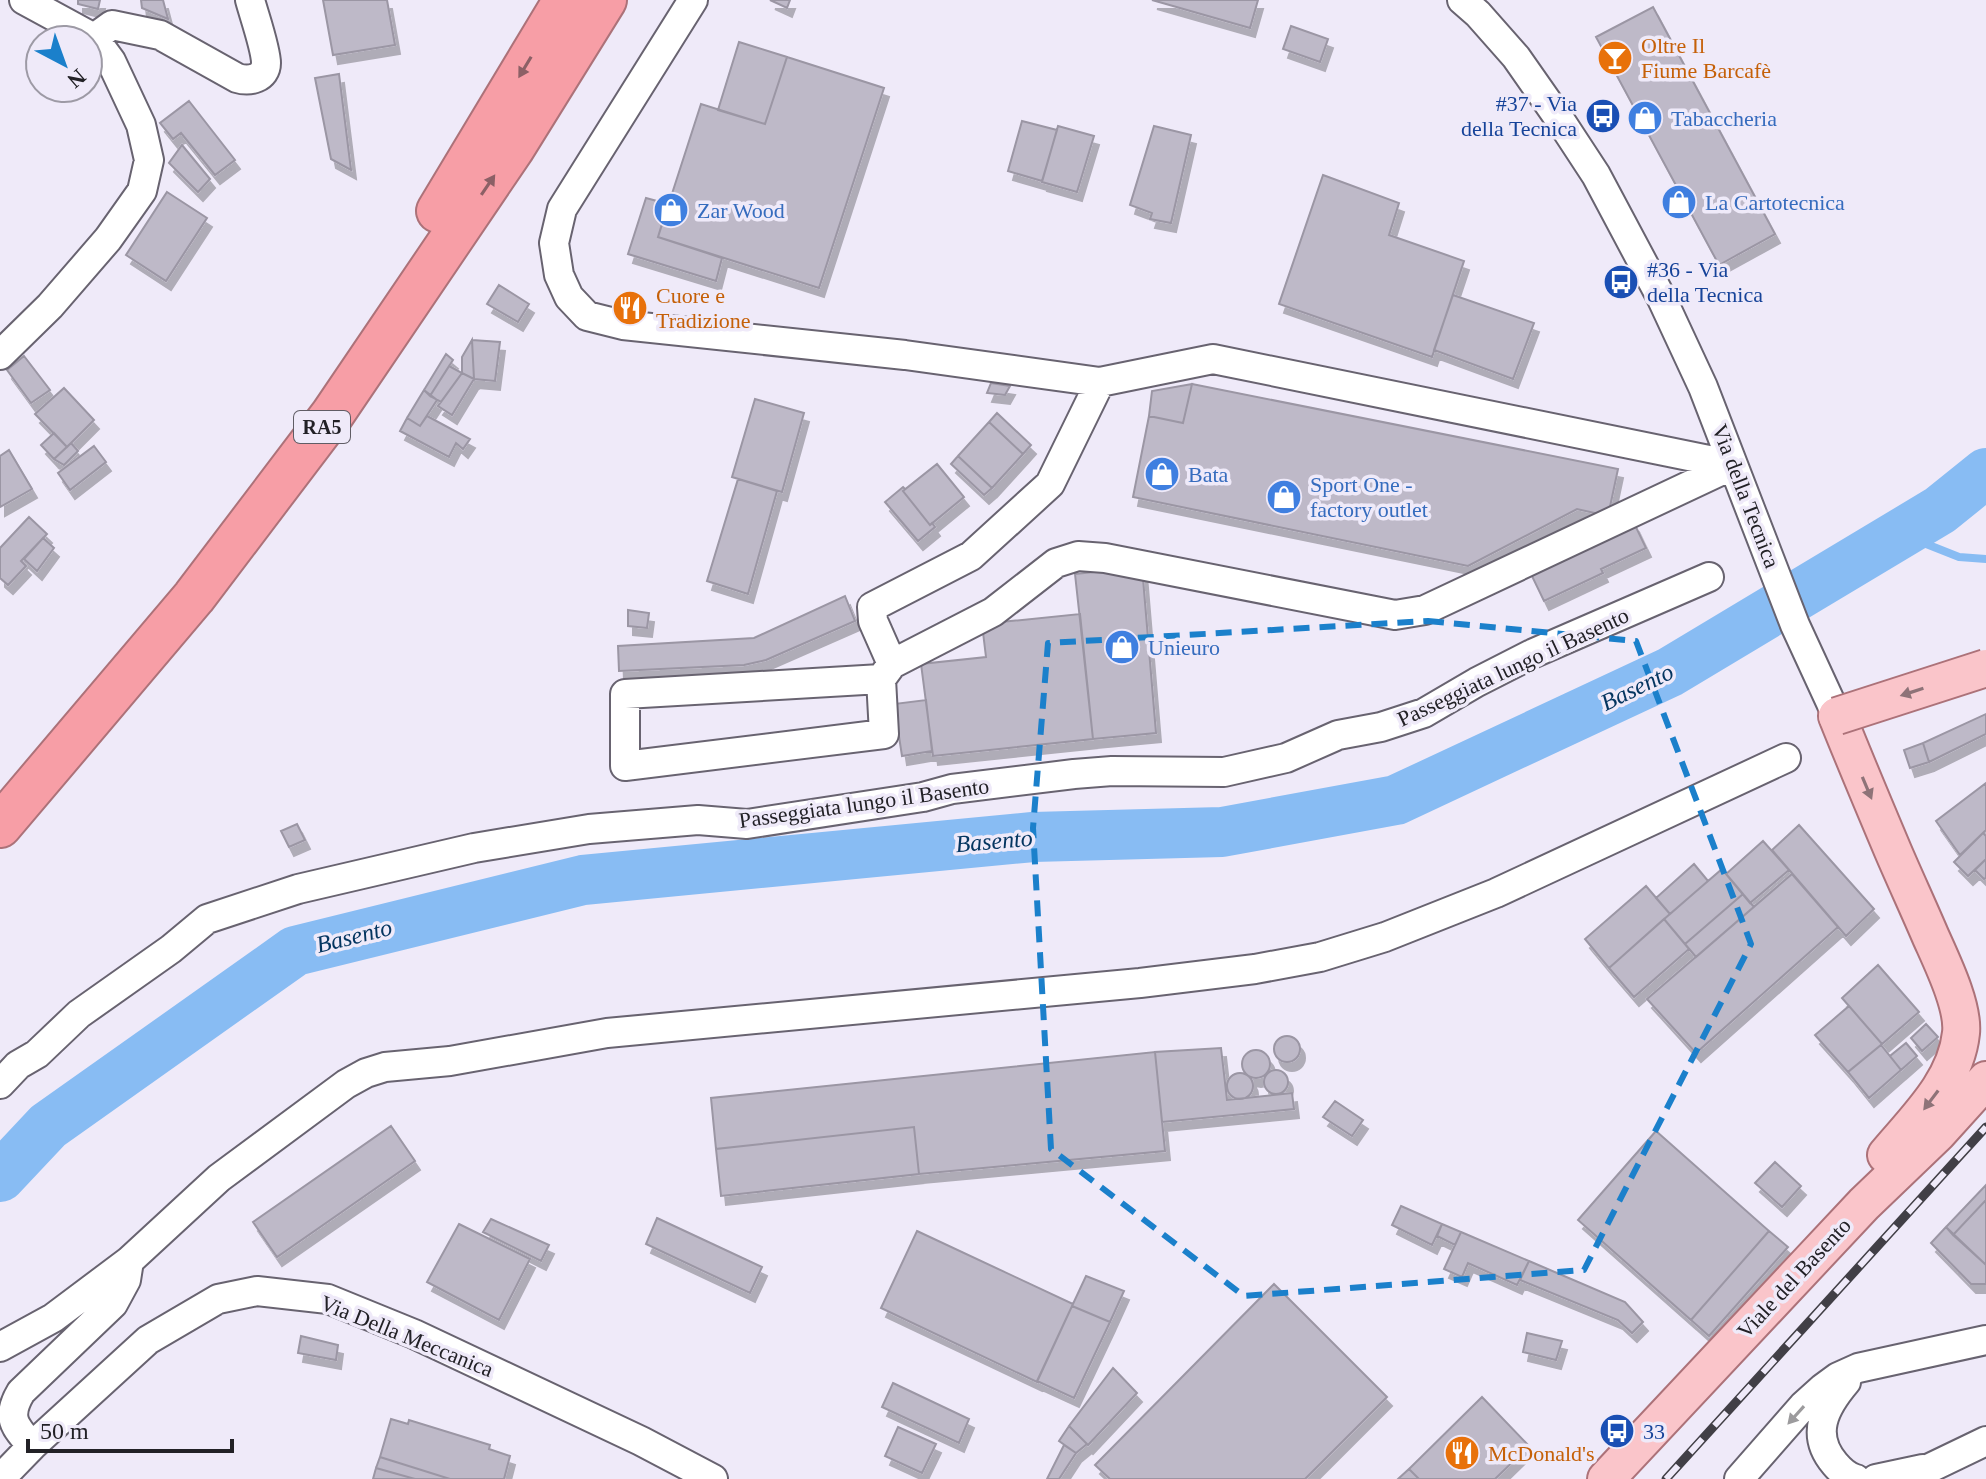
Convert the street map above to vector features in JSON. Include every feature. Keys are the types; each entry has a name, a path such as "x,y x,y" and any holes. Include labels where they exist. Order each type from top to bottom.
{"highway":[{"name":"RA5","path":"0,790 113,655 280,446 434,218 565,0"},
{"name":"RA5","path":"0,826 194,597 332,415 513,148 605,0"}],"main road":[{"path":"1837,716 1986,668"},
{"name":"Via della Tecnica","path":"1837,716 1948,975 1957,1005 1974,1038 1956,1055 1948,1077 1934,1098 1882,1161 1864,1204"},
{"name":"Viale del Basento","path":"1606,1479 1864,1204 1938,1133 1986,1080"}],"street":[{"path":"24,0 68,24"},
{"path":"104,31 112,25 160,35 237,78 248,81 259,76 266,61 250,0"},
{"path":"693,0 562,209 554,243 559,275 569,297 587,316 623,325 905,355 1100,382 1213,359 1733,465"},
{"name":"Via della Tecnica","path":"1462,0 1516,57 1596,175 1662,299 1703,387 1795,625 1837,716"},
{"path":"0,355 50,306 89,261 142,191 149,160 141,125 104,52"},
{"path":"1100,382 1050,484 971,556 872,607 886,671 884,734 625,766 625,694 886,671 993,612 1056,563 1078,556 1105,558 1395,615 1425,610 1733,465"},
{"name":"Passeggiata lungo il Basento","path":"0,1084 79,1014 171,949 207,919 298,889 486,846 589,829 698,820 747,824 923,797 952,789 1074,774 1112,771 1224,772 1286,758 1338,735 1381,727 1424,713 1534,653 1709,577"},
{"path":"0,1347 53,1318 129,1261 229,1170 346,1084 366,1073 385,1067 450,1061 607,1033 1140,983 1255,969 1320,957 1385,937 1496,893 1786,758"},
{"path":"32,1446 18,1431 12,1418 14,1404 21,1392 113,1304 126,1280 129,1261"},
{"name":"Via Della Meccanica","path":"0,1479 148,1340 218,1299 257,1291 328,1299 414,1334 641,1441 713,1479"},
{"path":"1739,1479 1803,1406 1838,1377 1885,1361 1986,1340"},
{"path":"1856,1479 1840,1470 1829,1458 1821,1424 1825,1411 1845,1383 1856,1373 1885,1361"},
{"path":"1876,1479 1917,1473 1986,1441"},
{"path":"1749,1479 1767,1479"}],"highlighted area":[{"path":"1428,621 1636,641 1751,944 1584,1270 1244,1296 1051,1149 1033,828 1048,643"}],"building":[{"path":"78,0 100,0 98,9 78,4"},
{"path":"141,0 163,0 168,19 142,8"},
{"path":"323,0 387,0 395,45 333,55"},
{"path":"770,0 790,0 787,8"},
{"path":"1152,0 1258,0 1250,28"},
{"path":"1653,7 1775,234 1719,265 1596,37"},
{"path":"1291,26 1328,39 1320,62 1283,49"},
{"path":"739,42 787,57 765,124 718,110"},
{"path":"787,57 884,88 819,288 658,237 701,104 765,124"},
{"path":"339,74 351,170 331,159 315,78"},
{"path":"189,101 235,160 215,175 181,133 173,139 160,123"},
{"path":"1022,121 1057,130 1042,181 1008,171"},
{"path":"1058,126 1094,136 1077,192 1042,182"},
{"path":"1154,126 1191,135 1171,223 1150,219 1152,213 1130,205"},
{"path":"182,145 210,179 198,192 169,163"},
{"path":"1323,175 1399,203 1389,235 1464,261 1432,357 1279,304"},
{"path":"167,192 207,218 166,281 126,255"},
{"path":"646,198 668,204 658,237 722,258 716,281 628,254"},
{"path":"499,285 529,304 518,322 487,304"},
{"path":"1453,295 1534,323 1513,379 1434,350"},
{"path":"472,340 474,379 462,373 462,357"},
{"path":"472,340 500,342 495,381 474,379"},
{"path":"446,354 453,360 430,396 424,390"},
{"path":"24,356 50,390 31,403 7,370"},
{"path":"449,366 462,373 441,402 430,396"},
{"path":"462,373 474,379 452,415 438,406"},
{"path":"991,383 1010,386 1005,395 987,393"},
{"path":"1192,384 1183,423 1149,416 1152,391"},
{"path":"1192,384 1618,469 1608,516 1577,509 1468,566 1133,497 1149,416 1183,423"},
{"path":"64,388 94,420 67,447 35,414"},
{"path":"424,390 437,400 420,426 407,418"},
{"path":"755,399 804,413 782,492 732,477"},
{"path":"997,413 1031,445 1023,454 989,422"},
{"path":"427,416 470,439 463,449 456,443 449,457 400,431 407,418 420,426"},
{"path":"989,422 1023,454 992,488 958,456"},
{"path":"54,433 67,447 54,459 41,445"},
{"path":"71,443 78,451 64,465 54,459"},
{"path":"94,446 106,462 70,490 58,473"},
{"path":"9,450 32,489 0,507 0,456"},
{"path":"958,456 992,488 984,495 951,464"},
{"path":"937,464 964,497 930,525 903,491"},
{"path":"738,479 777,491 748,594 707,581"},
{"path":"903,487 930,525 932,523 935,527 918,541 885,502"},
{"path":"29,517 47,534 21,561 26,566 8,585 0,578 0,548"},
{"path":"1634,523 1646,548 1544,601 1530,572"},
{"path":"43,538 54,548 37,571 24,559"},
{"path":"1142,567 1156,733 1093,739 1075,574"},
{"path":"845,596 855,621 766,660 744,665 619,671 618,646 754,638"},
{"path":"628,610 649,613 647,628 628,626"},
{"path":"1080,614 1093,739 933,756 921,664 986,657 982,624"},
{"path":"926,700 932,751 902,756 894,704"},
{"path":"1986,714 1986,734 1929,762 1923,743"},
{"path":"1923,743 1929,762 1910,768 1904,750"},
{"path":"1986,783 1986,830 1960,855 1936,821"},
{"path":"297,824 305,840 289,847 281,831"},
{"path":"1799,825 1874,909 1846,936 1772,850"},
{"path":"1983,833 1986,836 1986,859 1968,876 1954,862"},
{"path":"1763,841 1789,870 1750,903 1726,874"},
{"path":"1986,859 1986,878 1984,879 1975,870"},
{"path":"1694,864 1708,881 1670,914 1656,898"},
{"path":"1722,869 1743,894 1685,944 1664,919"},
{"path":"1792,874 1838,927 1696,1053 1647,999"},
{"path":"1646,886 1670,914 1609,968 1585,939"},
{"path":"1743,894 1754,907 1696,957 1685,944"},
{"path":"1664,919 1689,949 1634,997 1609,968"},
{"path":"1878,965 1919,1012 1882,1044 1842,998"},
{"path":"1849,1006 1882,1044 1848,1072 1815,1035"},
{"path":"1926,1024 1938,1037 1922,1051 1911,1038"},
{"path":"1287,1036 1296,1040 1300,1049 1296,1058 1287,1062 1278,1058 1274,1049 1278,1040"},
{"path":"1906,1043 1917,1056 1901,1070 1890,1056"},
{"path":"1881,1045 1901,1070 1869,1098 1848,1072"},
{"path":"1221,1048 1227,1100 1292,1093 1294,1109 1162,1122 1155,1052"},
{"path":"1256,1050 1266,1054 1270,1064 1266,1074 1256,1078 1246,1074 1242,1064 1246,1054"},
{"path":"1155,1052 1165,1151 919,1174 914,1127 716,1149 711,1098"},
{"path":"1276,1070 1285,1073 1288,1082 1285,1091 1276,1094 1267,1091 1264,1082 1267,1073"},
{"path":"1240,1073 1249,1077 1253,1086 1249,1095 1240,1099 1231,1095 1227,1086 1231,1077"},
{"path":"1335,1101 1363,1120 1352,1136 1323,1117"},
{"path":"391,1126 415,1161 277,1257 253,1222"},
{"path":"914,1127 919,1174 721,1196 716,1149"},
{"path":"1656,1131 1769,1231 1691,1320 1578,1220"},
{"path":"1775,1162 1801,1186 1782,1207 1755,1183"},
{"path":"1986,1185 1986,1200 1953,1235 1946,1227"},
{"path":"1986,1200 1986,1265 1953,1235"},
{"path":"1401,1206 1442,1224 1432,1245 1392,1225"},
{"path":"657,1218 762,1267 750,1293 646,1244"},
{"path":"491,1219 549,1245 541,1261 483,1232"},
{"path":"459,1224 530,1259 499,1320 427,1282"},
{"path":"1442,1224 1461,1232 1455,1245 1437,1236"},
{"path":"1946,1227 1986,1265 1986,1284 1971,1284 1931,1243"},
{"path":"917,1231 1073,1304 1037,1382 881,1308"},
{"path":"1769,1231 1788,1247 1709,1336 1691,1320"},
{"path":"1461,1232 1529,1261 1517,1285 1468,1263 1462,1277 1444,1269"},
{"path":"1529,1261 1625,1302 1643,1322 1632,1333 1618,1320 1520,1280"},
{"path":"1086,1276 1124,1291 1110,1322 1072,1306"},
{"path":"1274,1284 1387,1397 1305,1479 1110,1479 1095,1465"},
{"path":"1072,1306 1110,1322 1074,1398 1037,1381"},
{"path":"1527,1333 1562,1341 1556,1360 1523,1352"},
{"path":"301,1336 338,1345 336,1360 298,1353"},
{"path":"1113,1368 1137,1393 1088,1445 1069,1426"},
{"path":"893,1383 969,1419 959,1443 882,1407"},
{"path":"1482,1397 1529,1446 1495,1479 1419,1479 1409,1469"},
{"path":"391,1419 408,1424 409,1420 490,1445 489,1449 510,1456 504,1479 450,1479 380,1457"},
{"path":"1069,1426 1087,1444 1076,1453 1059,1441"},
{"path":"898,1427 936,1444 922,1473 885,1456"},
{"path":"1064,1445 1076,1453 1059,1479 1047,1479"},
{"path":"380,1457 450,1479 415,1479 376,1468"},
{"path":"376,1468 415,1479 373,1479"},
{"path":"1409,1469 1419,1479 1398,1479"}],"waterway":[{"name":"Basento","path":"0,1177 48,1126 295,951 583,880 1033,837 1222,832 1396,800 1670,672 1940,510 1986,473"},
{"path":"1901,534 1959,557 1986,559"}],"railway":[{"path":"1666,1479 1986,1127"}],"place":[{"name":"Oltre Il Fiume Barcafè","path":"1615,58"},
{"name":"#37 - Via della Tecnica","path":"1603,116"},
{"name":"Tabaccheria","path":"1645,118"},
{"name":"La Cartotecnica","path":"1679,202"},
{"name":"Zar Wood","path":"671,210"},
{"name":"#36 - Via della Tecnica","path":"1621,282"},
{"name":"Cuore e Tradizione","path":"630,308"},
{"name":"Bata","path":"1162,474"},
{"name":"Sport One - factory outlet","path":"1284,497"},
{"name":"Unieuro","path":"1122,647"},
{"name":"33","path":"1617,1431"},
{"name":"McDonald's","path":"1462,1453"}]}
